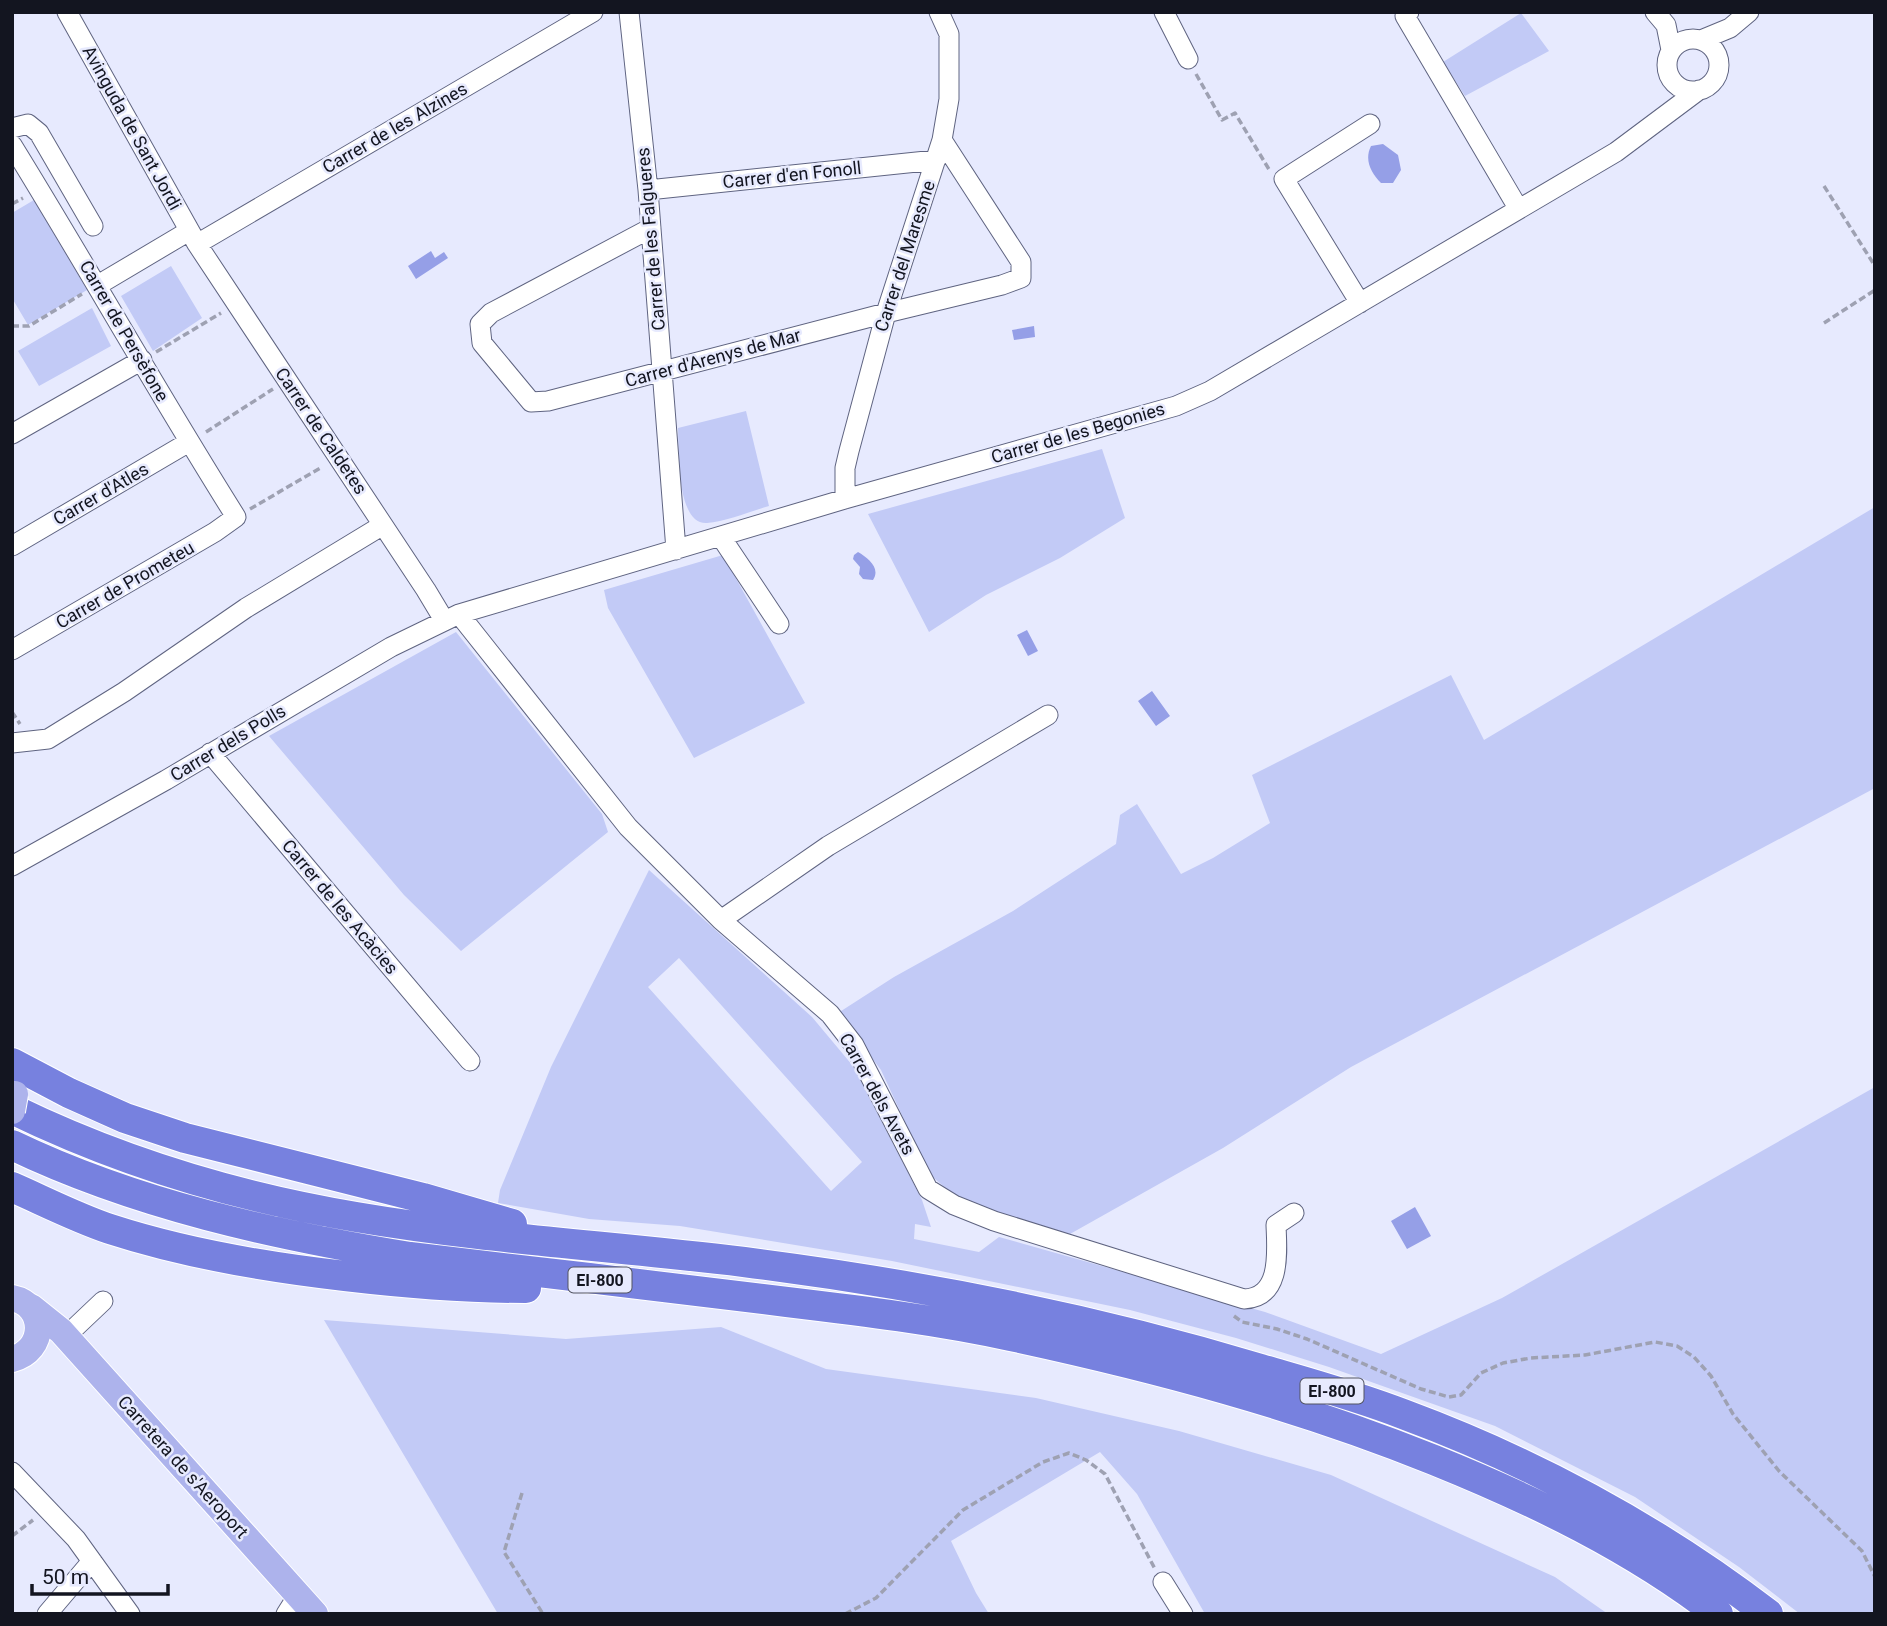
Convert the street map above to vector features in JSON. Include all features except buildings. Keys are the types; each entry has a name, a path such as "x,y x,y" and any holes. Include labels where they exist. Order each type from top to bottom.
{"highway":[{"path":"12,1063 125,1118 185,1138 423,1198 579,1245"},
{"name":"EI-800","path":"13,1096 90,1144 136,1162 239,1191 353,1217 418,1227 792,1269 1014,1304 1190,1348 1399,1412 1498,1452 1568,1486 1654,1534 1729,1584 1768,1614"},
{"name":"EI-800","path":"12,1145 127,1191 280,1233 410,1257 894,1315 1009,1335 1161,1372 1276,1404 1388,1441 1483,1480 1635,1558 1718,1614"},
{"path":"12,1187 108,1228 183,1250 252,1264 384,1280 496,1288 565,1288 629,1283"}],"main road":[{"path":"19,1300 72,1344"},
{"path":"19,1300 36,1315 39,1328 38,1335 19,1358"},
{"path":"19,1358 50,1345 72,1344"},
{"name":"Carretera de s'Aeroport","path":"72,1344 300,1608"}],"street":[{"name":"Avinguda de Sant Jordi","path":"67,12 193,237"},
{"name":"Carrer de les Alzines","path":"98,285 193,237 593,12"},
{"name":"Carrer de les Falgueres","path":"629,12 648,190 676,550"},
{"name":"Carrer del Maresme","path":"845,499 845,468 849,451 886,313 942,140 950,99 949,34 939,12"},
{"path":"1164,12 1188,59"},
{"path":"1409,12 1405,16 1518,208"},
{"path":"1656,120 1669,88 1671,78 1667,62 1671,50 1681,42 1730,28 1749,12"},
{"path":"1660,19 1711,46 1718,56"},
{"path":"1660,19 1671,50"},
{"path":"1671,78 1682,89 1699,90 1710,85 1719,68 1718,56 1730,28"},
{"name":"Carrer de les Begonies","path":"451,617 845,499 1176,406 1210,391 1616,152 1699,90"},
{"path":"12,128 28,124 39,133 93,226"},
{"path":"1360,303 1284,178 1370,124"},
{"name":"Carrer d'Arenys de Mar","path":"651,228 491,313 480,324 482,343 531,402 548,401 1021,278 1021,262 942,140"},
{"name":"Carrer de Persèfone","path":"12,145 236,517"},
{"name":"Carrer d'en Fonoll","path":"648,190 936,160"},
{"name":"Carrer de Caldetes","path":"193,237 383,525 451,617"},
{"path":"12,433 142,360"},
{"name":"Carrer d'Atles","path":"12,546 189,442"},
{"name":"Carrer de Prometeu","path":"12,650 215,532 236,517"},
{"path":"12,743 48,739 124,692 246,608 383,525"},
{"path":"721,537 779,624"},
{"name":"Carrer dels Polls","path":"12,866 391,648 451,617"},
{"name":"Carrer dels Avets","path":"451,617 628,827 721,919 830,1014 854,1045 928,1189 954,1205 994,1221 1244,1299 1253,1299 1270,1284 1276,1274 1276,1225 1294,1213"},
{"path":"721,919 828,846 1048,715"},
{"name":"Carrer de les Acàcies","path":"210,753 470,1061"},
{"path":"72,1344 103,1301"},
{"path":"12,1472 92,1561 122,1609"},
{"path":"47,1614 92,1561"},
{"path":"1163,1582 1182,1614"}],"path":[{"path":"1200,81 1222,120 1235,113 1267,170"},
{"path":"1824,186 1875,266"},
{"path":"12,326 29,326 98,285"},
{"path":"1824,323 1875,290"},
{"path":"142,360 236,304"},
{"path":"189,442 288,380"},
{"path":"236,517 339,458"},
{"path":"1222,1293 1231,1314 1242,1322 1307,1339 1421,1389 1449,1397 1461,1395 1481,1373 1503,1363 1531,1358 1585,1355 1655,1342 1677,1346 1694,1357 1710,1376 1733,1415 1779,1471 1862,1551 1875,1577"},
{"path":"845,1614 876,1598 962,1510 1042,1462 1069,1453 1086,1460 1105,1474 1163,1582"},
{"path":"522,1493 505,1552 543,1614"},
{"path":"12,1536 47,1508"}],"shaded area":[{"path":"1521,13 1549,51 1465,96 1443,62"},
{"path":"34,200 87,290 28,325 12,298 12,213"},
{"path":"171,266 202,318 153,351 121,296"},
{"path":"92,308 111,346 39,386 18,351"},
{"path":"746,411 769,506 714,522 697,520 684,500 679,468 678,428"},
{"path":"1102,449 1125,518 1060,558 986,595 929,632 868,514"},
{"path":"1875,507 1875,788 1351,1067 1223,1148 1070,1234 1041,1229 954,1195 929,1174 881,1070 838,1013 894,977 1013,911 1116,844 1120,815 1137,804 1181,874 1270,823 1252,775 1451,675 1484,740"},
{"path":"723,555 805,703 694,758 608,608 604,590"},
{"path":"456,632 602,814 608,832 461,951 404,895 269,736"},
{"path":"649,870 812,1017 853,1066 922,1200 931,1227 915,1224 914,1239 979,1252 999,1237 1265,1312 1381,1354 1502,1298 1875,1087 1875,1614 1800,1614 1739,1567 1635,1497 1495,1426 1329,1367 1236,1338 1130,1310 892,1261 680,1226 589,1219 498,1203 500,1190 551,1067","holes":["679,958 862,1162 831,1191 648,987"]},
{"path":"324,1320 566,1339 721,1327 826,1369 1036,1398 1179,1431 1331,1475 1555,1577 1608,1614 1205,1614 1137,1494 1100,1452 951,1541 989,1614 498,1614"}],"water":[{"path":"1383,144 1398,155 1401,170 1393,183 1381,183 1370,166 1368,156 1371,146"},
{"path":"431,251 435,258 444,252 448,258 416,279 408,266"},
{"path":"1034,326 1035,337 1014,340 1012,330"},
{"path":"858,552 874,567 873,580 863,579 859,574 860,567 853,559"},
{"path":"1027,630 1038,651 1028,656 1017,635"},
{"path":"1152,691 1170,716 1156,726 1138,701"},
{"path":"1415,1207 1431,1236 1407,1249 1391,1221"}]}
